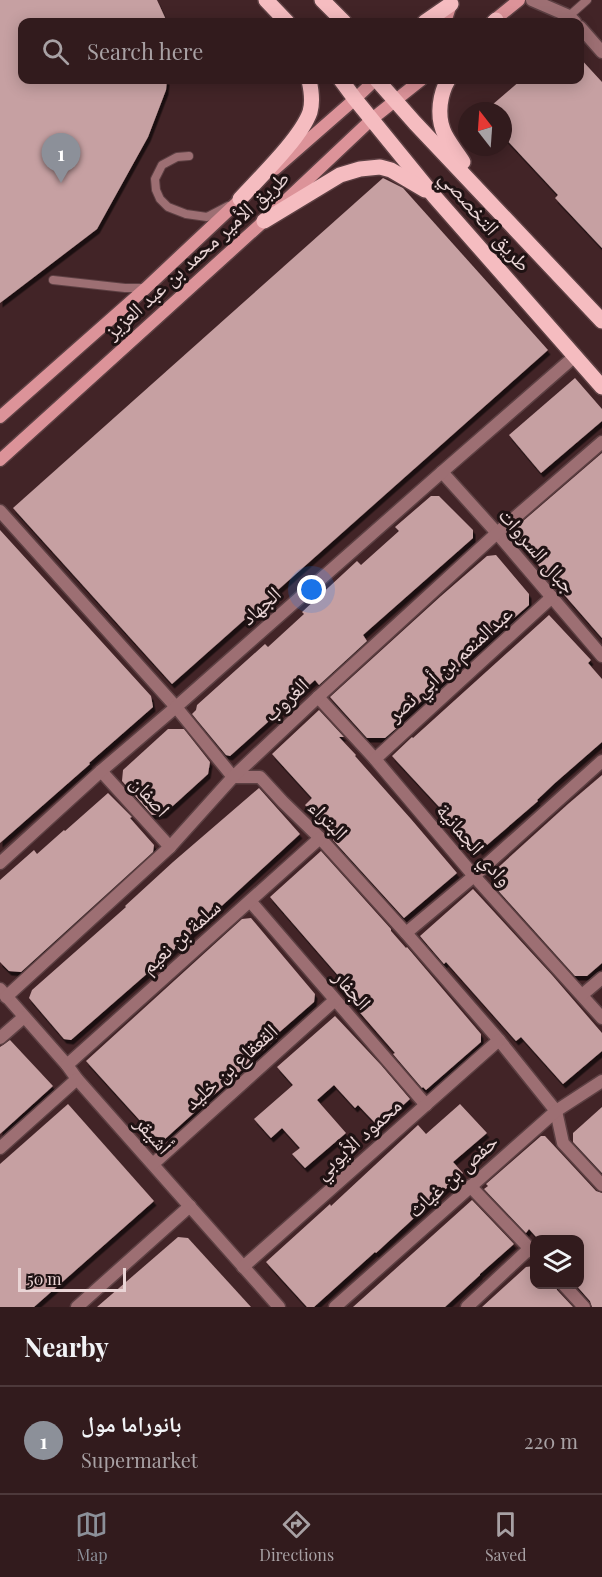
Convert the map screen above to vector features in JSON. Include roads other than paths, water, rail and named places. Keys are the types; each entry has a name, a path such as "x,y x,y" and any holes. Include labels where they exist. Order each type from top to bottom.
{"main road":[{"path":"266,0 281,18"},
{"path":"320,0 331,18"},
{"path":"320,0 340,18"},
{"path":"499,18 519,0"},
{"path":"431,18 454,2"},
{"path":"438,18 454,2"},
{"path":"447,18 454,2"},
{"path":"240,199 288,146 306,120 311,102 309,84"},
{"name":"طريق التخصصي","path":"344,84 434,196 602,387"},
{"name":"طريق الأمير محمد بن عبد العزيز","path":"0,417 146,288 240,199 372,84"},
{"name":"طريق التخصصي","path":"380,84 602,320"},
{"name":"طريق الأمير محمد بن عبد العزيز","path":"0,460 264,221 372,119 416,84"},
{"path":"446,84 441,98 440,111 443,130 482,193"},
{"path":"264,221 340,175 372,167 391,170 434,196"}],"street":[{"path":"532,0 570,18"},
{"path":"584,32 602,52"},
{"name":"الجهاد","path":"0,863 101,771 575,356"},
{"name":"الغروب","path":"3,993 170,847 233,777 318,697 497,533 602,442"},
{"name":"جبال السروات","path":"442,472 602,656"},
{"path":"0,511 176,707 233,777"},
{"name":"عبدالمنعم بن أبي نصر","path":"375,759 552,597"},
{"name":"وادي الجمانية","path":"318,697 602,1018"},
{"path":"406,933 474,876 602,761"},
{"name":"اصفان","path":"101,771 170,847"},
{"name":"البتراء","path":"233,777 260,777 320,838 406,933 499,1040 556,1111 563,1143 602,1185"},
{"name":"سلمة بن نعيم","path":"67,1065 320,838"},
{"name":"الجفار","path":"250,901 426,1105"},
{"path":"582,995 602,978"},
{"name":"أشيقر","path":"3,993 279,1307"},
{"name":"القعقاع بن خليد","path":"153,1164 335,1000"},
{"path":"0,1038 24,1017"},
{"name":"محمود الأيوبي","path":"243,1268 499,1040"},
{"path":"0,1148 77,1079"},
{"name":"حفص بن غياث","path":"335,1307 556,1111 602,1081"},
{"path":"470,1186 530,1249"},
{"path":"77,1307 190,1206"},
{"path":"467,1307 530,1253"},
{"path":"568,1289 584,1307"}],"lane":[{"path":"573,18 587,0"},
{"path":"189,156 177,158 162,165 155,179 160,199 168,207 186,214 207,217 240,199"},
{"path":"53,280 146,288"}],"place":[{"name":"بانوراما مول","path":"61,183"}]}
